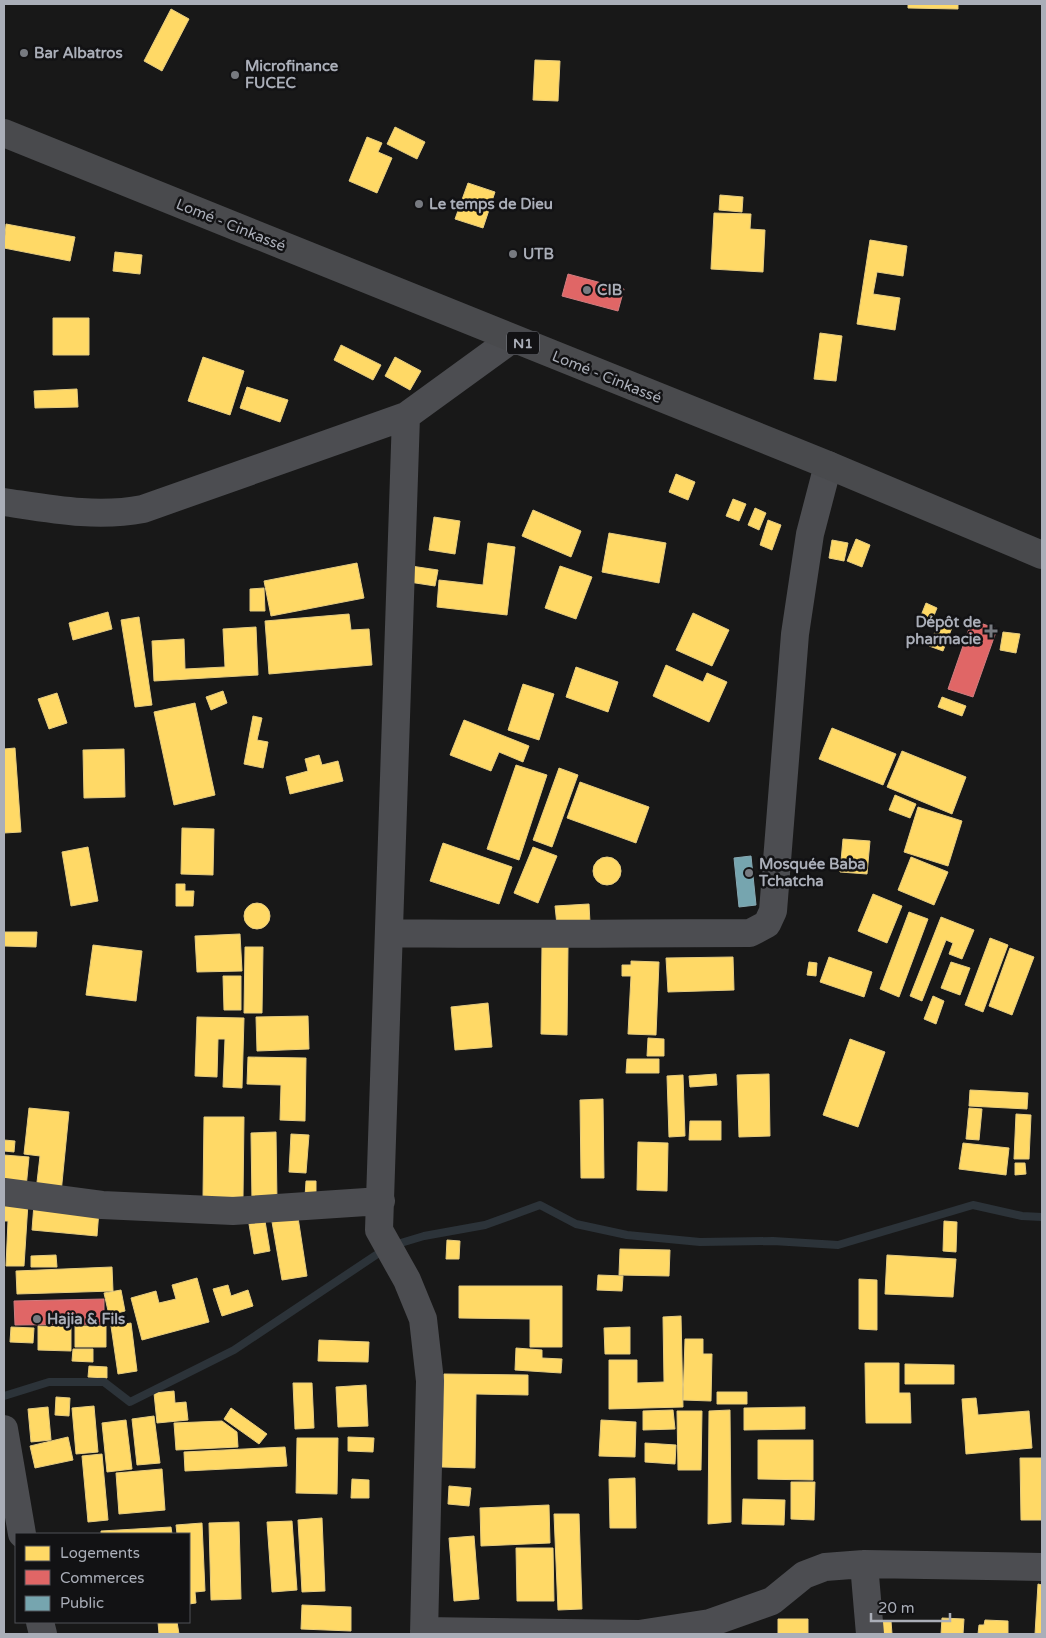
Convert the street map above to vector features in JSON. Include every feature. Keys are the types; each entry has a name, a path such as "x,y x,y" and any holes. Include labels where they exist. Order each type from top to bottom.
{"highway":[{"name":"Lomé - Cinkassé","path":"4,133 828,465 1042,555"}],"street":[{"path":"4,502 95,514 119,514 143,509 406,416 512,339"},
{"path":"406,416 379,1230 407,1280 423,1319 430,1381 424,1632 639,1634 710,1623 772,1601 804,1575 825,1567 864,1564 1042,1567"},
{"path":"390,933 500,935 536,932 750,933 767,924 773,911 795,634 810,534 828,465"},
{"path":"4,1192 102,1205 234,1211 381,1202"},
{"path":"4,1429 22,1533"},
{"path":"864,1564 870,1634"}],"building: Logements":[{"path":"908,4 958,4 958,9 908,8"},
{"path":"171,9 189,19 162,71 144,61"},
{"path":"535,60 560,61 558,101 533,100"},
{"path":"395,127 425,142 417,159 387,144"},
{"path":"367,137 382,143 378,152 392,158 377,193 349,181"},
{"path":"468,183 495,192 483,228 455,219"},
{"path":"720,195 743,197 742,212 719,210"},
{"path":"714,213 751,214 750,229 765,230 763,272 711,269"},
{"path":"6,224 75,237 70,261 4,248"},
{"path":"870,240 907,246 903,276 877,272 873,294 900,298 895,330 857,324"},
{"path":"115,252 142,255 140,274 113,271"},
{"path":"53,318 89,318 89,355 53,355"},
{"path":"820,333 842,336 836,381 814,379"},
{"path":"341,345 381,365 373,380 334,360"},
{"path":"203,357 244,371 230,415 188,401"},
{"path":"395,357 421,371 410,390 385,376"},
{"path":"247,387 288,400 280,422 240,408"},
{"path":"77,389 78,407 35,408 34,391"},
{"path":"676,474 695,482 688,500 669,492"},
{"path":"733,499 746,504 739,521 726,516"},
{"path":"755,508 766,513 759,530 748,525"},
{"path":"533,510 581,531 571,557 522,536"},
{"path":"434,517 460,521 455,554 429,550"},
{"path":"768,520 781,525 772,550 760,545"},
{"path":"609,533 666,543 659,583 602,572"},
{"path":"856,539 870,545 862,567 847,561"},
{"path":"832,540 848,543 844,561 829,558"},
{"path":"488,543 515,547 507,615 437,607 439,580 483,585"},
{"path":"357,563 364,598 271,616 264,581"},
{"path":"411,566 438,570 435,586 409,582"},
{"path":"560,566 592,577 576,619 545,608"},
{"path":"264,588 265,611 250,611 250,589"},
{"path":"926,603 937,608 931,623 920,618"},
{"path":"108,612 112,629 73,640 69,623"},
{"path":"693,613 729,630 712,666 676,650"},
{"path":"349,614 351,630 369,629 372,665 269,674 265,621"},
{"path":"139,617 152,705 135,707 121,620"},
{"path":"940,620 953,625 943,651 929,646"},
{"path":"256,627 258,675 154,681 152,641 184,639 185,669 225,667 223,629"},
{"path":"1003,632 1020,634 1016,653 1000,650"},
{"path":"666,665 703,682 707,673 727,682 709,722 653,696"},
{"path":"576,667 618,682 608,712 566,697"},
{"path":"523,684 554,694 539,740 508,730"},
{"path":"223,691 227,703 211,710 206,697"},
{"path":"57,693 67,723 49,729 38,699"},
{"path":"942,697 966,706 962,716 938,707"},
{"path":"195,703 215,795 174,805 154,712"},
{"path":"253,716 262,718 257,740 268,742 263,768 244,764"},
{"path":"464,720 529,746 523,762 499,752 491,771 450,755"},
{"path":"832,728 896,754 883,785 819,759"},
{"path":"15,748 21,832 4,833 4,749"},
{"path":"124,749 125,797 84,798 83,750"},
{"path":"902,751 966,777 952,814 887,787"},
{"path":"319,755 322,765 338,761 343,781 290,794 286,777 308,771 305,759"},
{"path":"516,765 547,775 519,860 487,849"},
{"path":"559,768 578,775 552,847 533,840"},
{"path":"580,782 649,807 636,843 567,818"},
{"path":"895,795 916,804 910,818 889,810"},
{"path":"918,807 962,821 948,866 904,852"},
{"path":"182,828 214,829 213,875 181,874"},
{"path":"843,839 870,841 867,874 840,872"},
{"path":"443,843 512,867 499,904 430,881"},
{"path":"88,847 98,901 71,906 62,852"},
{"path":"533,847 557,856 538,903 514,893"},
{"path":"607,857 617,861 621,871 617,881 607,885 597,881 593,871 597,861"},
{"path":"911,857 948,872 934,905 898,890"},
{"path":"176,884 185,884 185,891 194,891 193,906 176,906"},
{"path":"873,894 902,906 887,943 858,931"},
{"path":"257,903 266,907 270,916 266,925 257,929 248,925 244,916 248,907"},
{"path":"589,904 590,923 557,925 555,906"},
{"path":"909,912 928,919 899,997 880,989"},
{"path":"941,917 974,930 962,959 949,954 953,943 946,940 922,1001 910,996"},
{"path":"4,932 37,932 36,947 4,946"},
{"path":"240,934 242,971 197,972 195,936"},
{"path":"990,938 1008,945 983,1012 965,1005"},
{"path":"93,945 142,951 136,1001 86,995"},
{"path":"542,945 568,945 567,1035 541,1034"},
{"path":"245,947 263,947 262,1013 244,1013"},
{"path":"1010,948 1034,957 1012,1015 989,1006"},
{"path":"733,957 734,990 668,992 666,958"},
{"path":"829,957 872,972 864,997 820,982"},
{"path":"631,961 659,962 656,1035 628,1034 631,976 622,976 622,965 631,965"},
{"path":"809,962 817,963 816,976 807,975"},
{"path":"951,962 970,968 960,995 941,988"},
{"path":"223,976 241,976 241,1010 224,1010"},
{"path":"933,996 944,1001 936,1024 924,1019"},
{"path":"488,1003 492,1047 455,1050 451,1007"},
{"path":"308,1016 309,1049 257,1051 256,1017"},
{"path":"197,1017 244,1018 242,1088 223,1087 225,1039 218,1039 217,1077 195,1076"},
{"path":"648,1038 664,1039 664,1056 647,1056"},
{"path":"850,1039 885,1052 858,1127 823,1115"},
{"path":"248,1057 306,1058 305,1121 280,1120 281,1085 247,1084"},
{"path":"627,1059 659,1059 659,1073 626,1073"},
{"path":"716,1074 717,1085 690,1087 689,1076"},
{"path":"769,1074 770,1136 739,1137 737,1075"},
{"path":"683,1075 685,1136 669,1137 667,1076"},
{"path":"970,1090 1028,1093 1027,1109 969,1106"},
{"path":"603,1099 604,1178 581,1178 580,1100"},
{"path":"29,1108 69,1112 61,1193 36,1191 40,1156 24,1154"},
{"path":"969,1108 982,1109 979,1140 966,1139"},
{"path":"1016,1114 1031,1115 1029,1159 1014,1159"},
{"path":"204,1117 244,1117 243,1197 203,1197"},
{"path":"690,1121 721,1121 721,1140 689,1140"},
{"path":"276,1132 277,1202 252,1202 251,1133"},
{"path":"291,1134 309,1135 306,1173 289,1172"},
{"path":"4,1140 15,1141 14,1152 4,1151"},
{"path":"638,1142 668,1143 667,1191 637,1190"},
{"path":"963,1143 1009,1148 1006,1175 959,1169"},
{"path":"4,1155 29,1157 26,1188 4,1186"},
{"path":"1015,1163 1025,1163 1026,1174 1015,1175"},
{"path":"306,1181 316,1181 316,1197 305,1197"},
{"path":"4,1201 28,1203 24,1266 6,1266 8,1221 4,1221"},
{"path":"34,1204 99,1210 97,1236 32,1230"},
{"path":"297,1211 307,1276 282,1280 271,1216"},
{"path":"265,1221 270,1251 254,1254 249,1224"},
{"path":"944,1221 957,1222 956,1252 943,1251"},
{"path":"447,1240 460,1241 459,1259 446,1259"},
{"path":"620,1249 670,1250 669,1276 619,1275"},
{"path":"56,1255 57,1267 31,1267 31,1256"},
{"path":"887,1255 956,1259 953,1297 885,1294"},
{"path":"112,1267 113,1291 17,1294 16,1271"},
{"path":"598,1275 623,1276 622,1291 597,1290"},
{"path":"197,1278 209,1322 142,1340 131,1298 156,1291 159,1303 176,1299 172,1285"},
{"path":"859,1279 877,1280 877,1330 859,1329"},
{"path":"228,1285 231,1296 248,1290 253,1306 222,1316 213,1289"},
{"path":"459,1286 562,1286 562,1347 530,1347 530,1319 459,1318"},
{"path":"121,1290 125,1311 109,1315 104,1293"},
{"path":"681,1316 683,1407 609,1409 609,1360 637,1360 637,1383 664,1382 663,1317"},
{"path":"131,1323 137,1371 118,1374 111,1326"},
{"path":"38,1326 71,1327 71,1351 38,1350"},
{"path":"75,1326 106,1326 106,1347 75,1347"},
{"path":"11,1327 34,1328 33,1343 10,1342"},
{"path":"630,1327 630,1354 605,1354 604,1328"},
{"path":"685,1339 703,1339 703,1354 712,1354 711,1401 683,1400"},
{"path":"319,1340 369,1342 368,1362 318,1361"},
{"path":"516,1348 542,1350 542,1358 562,1359 561,1373 515,1370"},
{"path":"73,1349 93,1349 93,1362 72,1361"},
{"path":"865,1363 899,1363 899,1393 910,1393 911,1423 866,1423"},
{"path":"905,1364 954,1365 954,1384 905,1384"},
{"path":"89,1366 107,1367 107,1378 88,1377"},
{"path":"444,1374 528,1375 528,1395 476,1394 475,1468 442,1467"},
{"path":"293,1383 312,1383 314,1428 295,1429"},
{"path":"366,1385 368,1426 338,1427 336,1387"},
{"path":"174,1391 175,1403 186,1402 188,1420 157,1423 154,1393"},
{"path":"717,1392 747,1392 747,1404 717,1404"},
{"path":"56,1397 70,1398 69,1416 55,1415"},
{"path":"976,1398 978,1415 1029,1411 1032,1448 966,1454 962,1399"},
{"path":"94,1406 98,1452 76,1454 72,1408"},
{"path":"48,1407 51,1440 31,1442 28,1409"},
{"path":"805,1407 805,1429 744,1430 744,1408"},
{"path":"231,1408 267,1434 259,1444 224,1419"},
{"path":"673,1410 675,1429 643,1430 643,1411"},
{"path":"730,1410 731,1522 708,1524 709,1411"},
{"path":"677,1411 702,1411 701,1470 678,1470"},
{"path":"154,1416 160,1463 137,1465 132,1419"},
{"path":"126,1420 132,1469 107,1472 102,1423"},
{"path":"601,1420 636,1422 635,1457 599,1456"},
{"path":"222,1421 237,1432 238,1447 176,1450 174,1423"},
{"path":"68,1437 73,1460 35,1468 30,1446"},
{"path":"348,1437 374,1438 373,1452 348,1451"},
{"path":"297,1438 338,1438 337,1494 296,1493"},
{"path":"758,1440 813,1440 813,1480 758,1479"},
{"path":"645,1443 676,1445 675,1464 645,1462"},
{"path":"285,1447 287,1466 185,1471 184,1452"},
{"path":"102,1454 108,1520 88,1522 82,1456"},
{"path":"1020,1458 1042,1458 1042,1520 1021,1520"},
{"path":"162,1469 165,1510 119,1514 116,1473"},
{"path":"635,1478 636,1528 610,1528 609,1479"},
{"path":"352,1479 369,1480 369,1498 351,1498"},
{"path":"791,1482 815,1482 814,1520 791,1519"},
{"path":"449,1486 471,1488 469,1506 448,1504"},
{"path":"743,1499 785,1500 784,1525 742,1524"},
{"path":"549,1505 550,1543 481,1546 480,1508"},
{"path":"554,1514 579,1514 582,1609 558,1610"},
{"path":"322,1518 325,1591 302,1592 298,1520"},
{"path":"292,1521 297,1590 272,1592 267,1522"},
{"path":"239,1522 241,1599 211,1600 209,1523"},
{"path":"202,1523 205,1591 195,1592 196,1603 190,1604 190,1533 177,1533 176,1525"},
{"path":"171,1527 172,1533 101,1533 101,1531"},
{"path":"474,1536 479,1599 454,1601 449,1538"},
{"path":"516,1548 553,1548 554,1601 517,1601"},
{"path":"1038,1584 1042,1585 1042,1634 1035,1634"},
{"path":"302,1605 351,1607 351,1631 301,1629"},
{"path":"942,1618 964,1619 963,1634 941,1634"},
{"path":"778,1619 808,1619 808,1634 778,1634"},
{"path":"985,1620 1008,1621 1008,1634 978,1634 979,1625 984,1625"},
{"path":"876,1621 891,1621 892,1634 876,1634"},
{"path":"158,1623 177,1623 179,1634 159,1634"}],"building: Commerces":[{"path":"568,274 624,289 618,311 562,296"},
{"path":"972,620 997,629 973,697 948,689"},
{"path":"104,1299 104,1324 15,1325 14,1301"}],"building: Public":[{"path":"751,856 756,905 739,907 734,858"}],"waterway":[{"path":"394,1245 424,1236 485,1225 540,1205 576,1224 627,1235 700,1242 773,1241 838,1245 973,1205 1022,1216 1042,1217"},
{"path":"4,1396 49,1382 104,1382 130,1402 234,1350 376,1255"}],"place":[{"name":"Bar Albatros","path":"24,53"},
{"name":"Microfinance FUCEC","path":"235,75"},
{"name":"Le temps de Dieu","path":"419,204"},
{"name":"UTB","path":"513,254"},
{"name":"CIB","path":"587,290"},
{"name":"Dépôt de pharmacie","path":"991,631"},
{"name":"Mosquée Baba Tchatcha","path":"749,873"},
{"name":"Hajia & Fils","path":"37,1319"}]}
